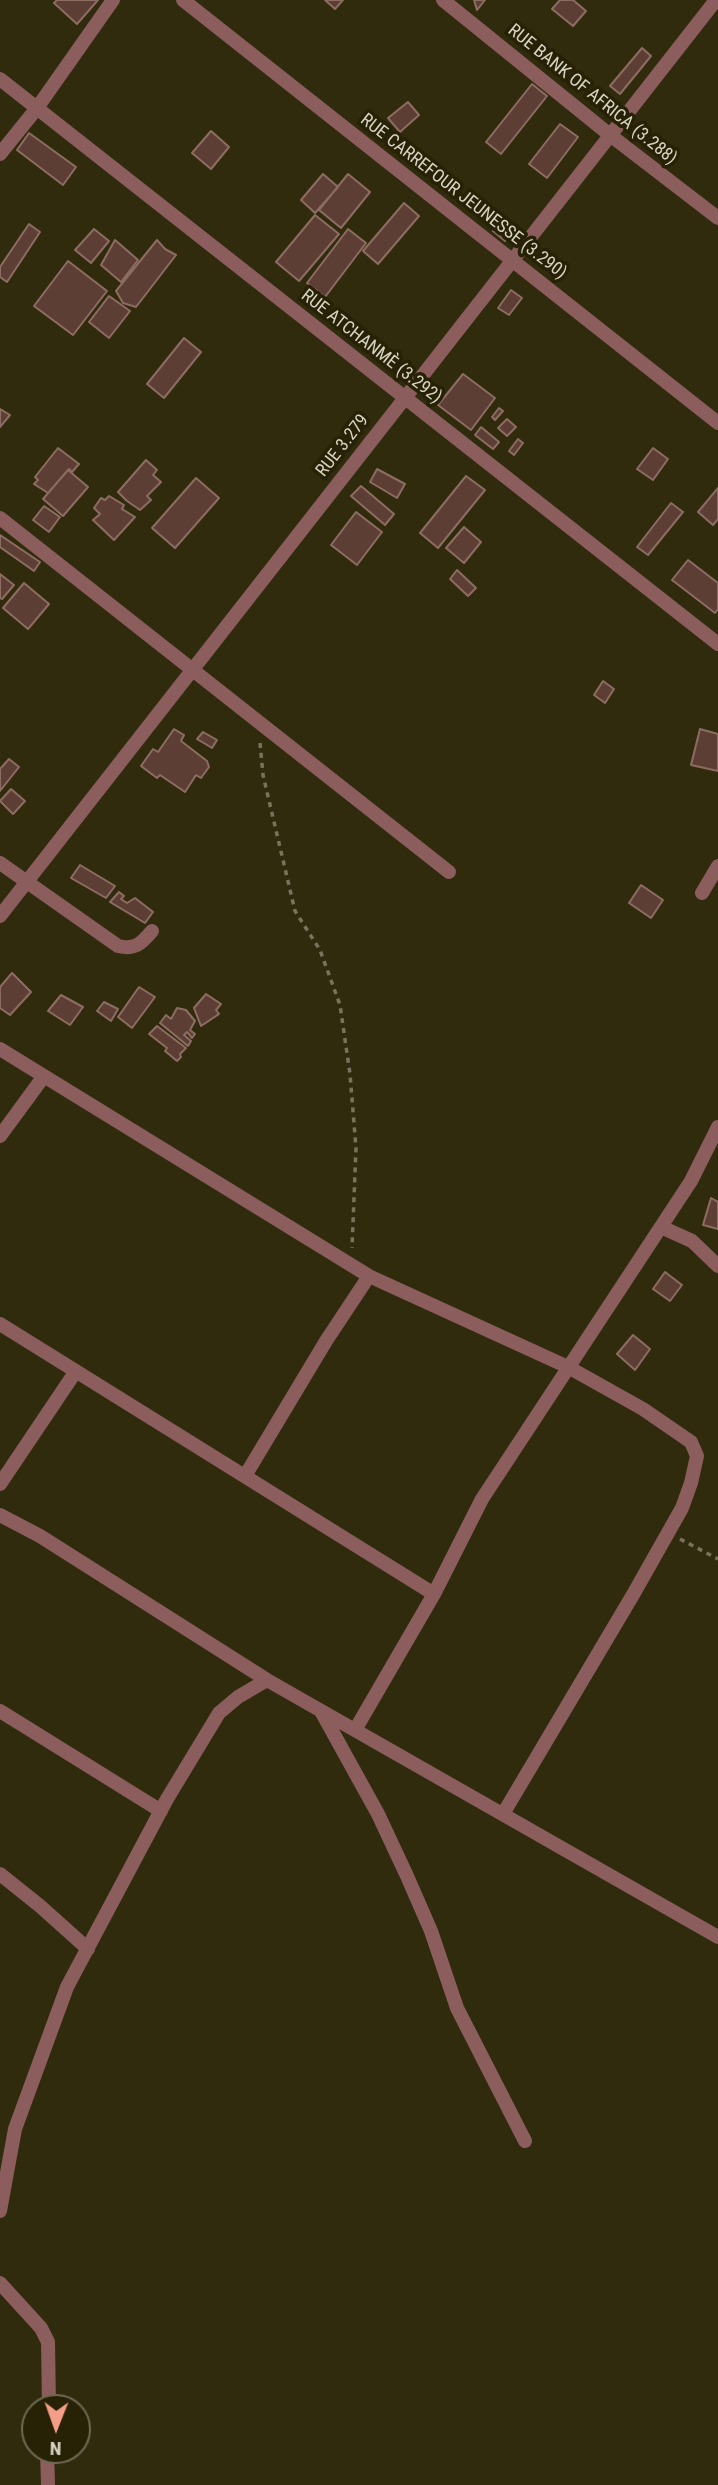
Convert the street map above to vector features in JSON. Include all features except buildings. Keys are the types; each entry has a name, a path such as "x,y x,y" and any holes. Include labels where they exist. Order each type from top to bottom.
{"street":[{"path":"0,154 37,108 113,0"},
{"name":"RUE CARREFOUR JEUNESSE (3.290)","path":"183,0 718,424"},
{"name":"RUE BANK OF AFRICA (3.288)","path":"443,0 718,218"},
{"name":"RUE 3.279","path":"0,916 715,2"},
{"name":"RUE ATCHANMÈ (3.292)","path":"0,79 717,642"},
{"path":"0,518 449,872"},
{"path":"0,863 118,946 130,948 141,944 152,931"},
{"path":"702,893 718,866"},
{"path":"0,1049 351,1266 568,1367 643,1409 691,1442 696,1456 691,1483 682,1508 503,1814"},
{"path":"0,1136 44,1076"},
{"path":"355,1730 434,1594 482,1499 662,1227 691,1181 718,1127"},
{"path":"662,1227 692,1241 718,1266"},
{"path":"245,1476 326,1341 369,1276"},
{"path":"0,1324 434,1594"},
{"path":"0,1484 76,1371"},
{"path":"0,1515 40,1536 267,1680 718,1937"},
{"path":"0,2207 15,2129 67,1987 161,1811 219,1713 238,1697 267,1680"},
{"path":"0,1711 161,1811"},
{"path":"321,1711 378,1814 431,1931 457,2008 525,2141"},
{"path":"0,1874 88,1949"},
{"path":"0,2283 41,2328 48,2342 49,2394"},
{"path":"47,2464 48,2485"}],"path":[{"path":"260,723 263,775 295,911 320,950 340,1005 350,1074 356,1148 351,1266"},
{"path":"668,1534 718,1559"}]}
